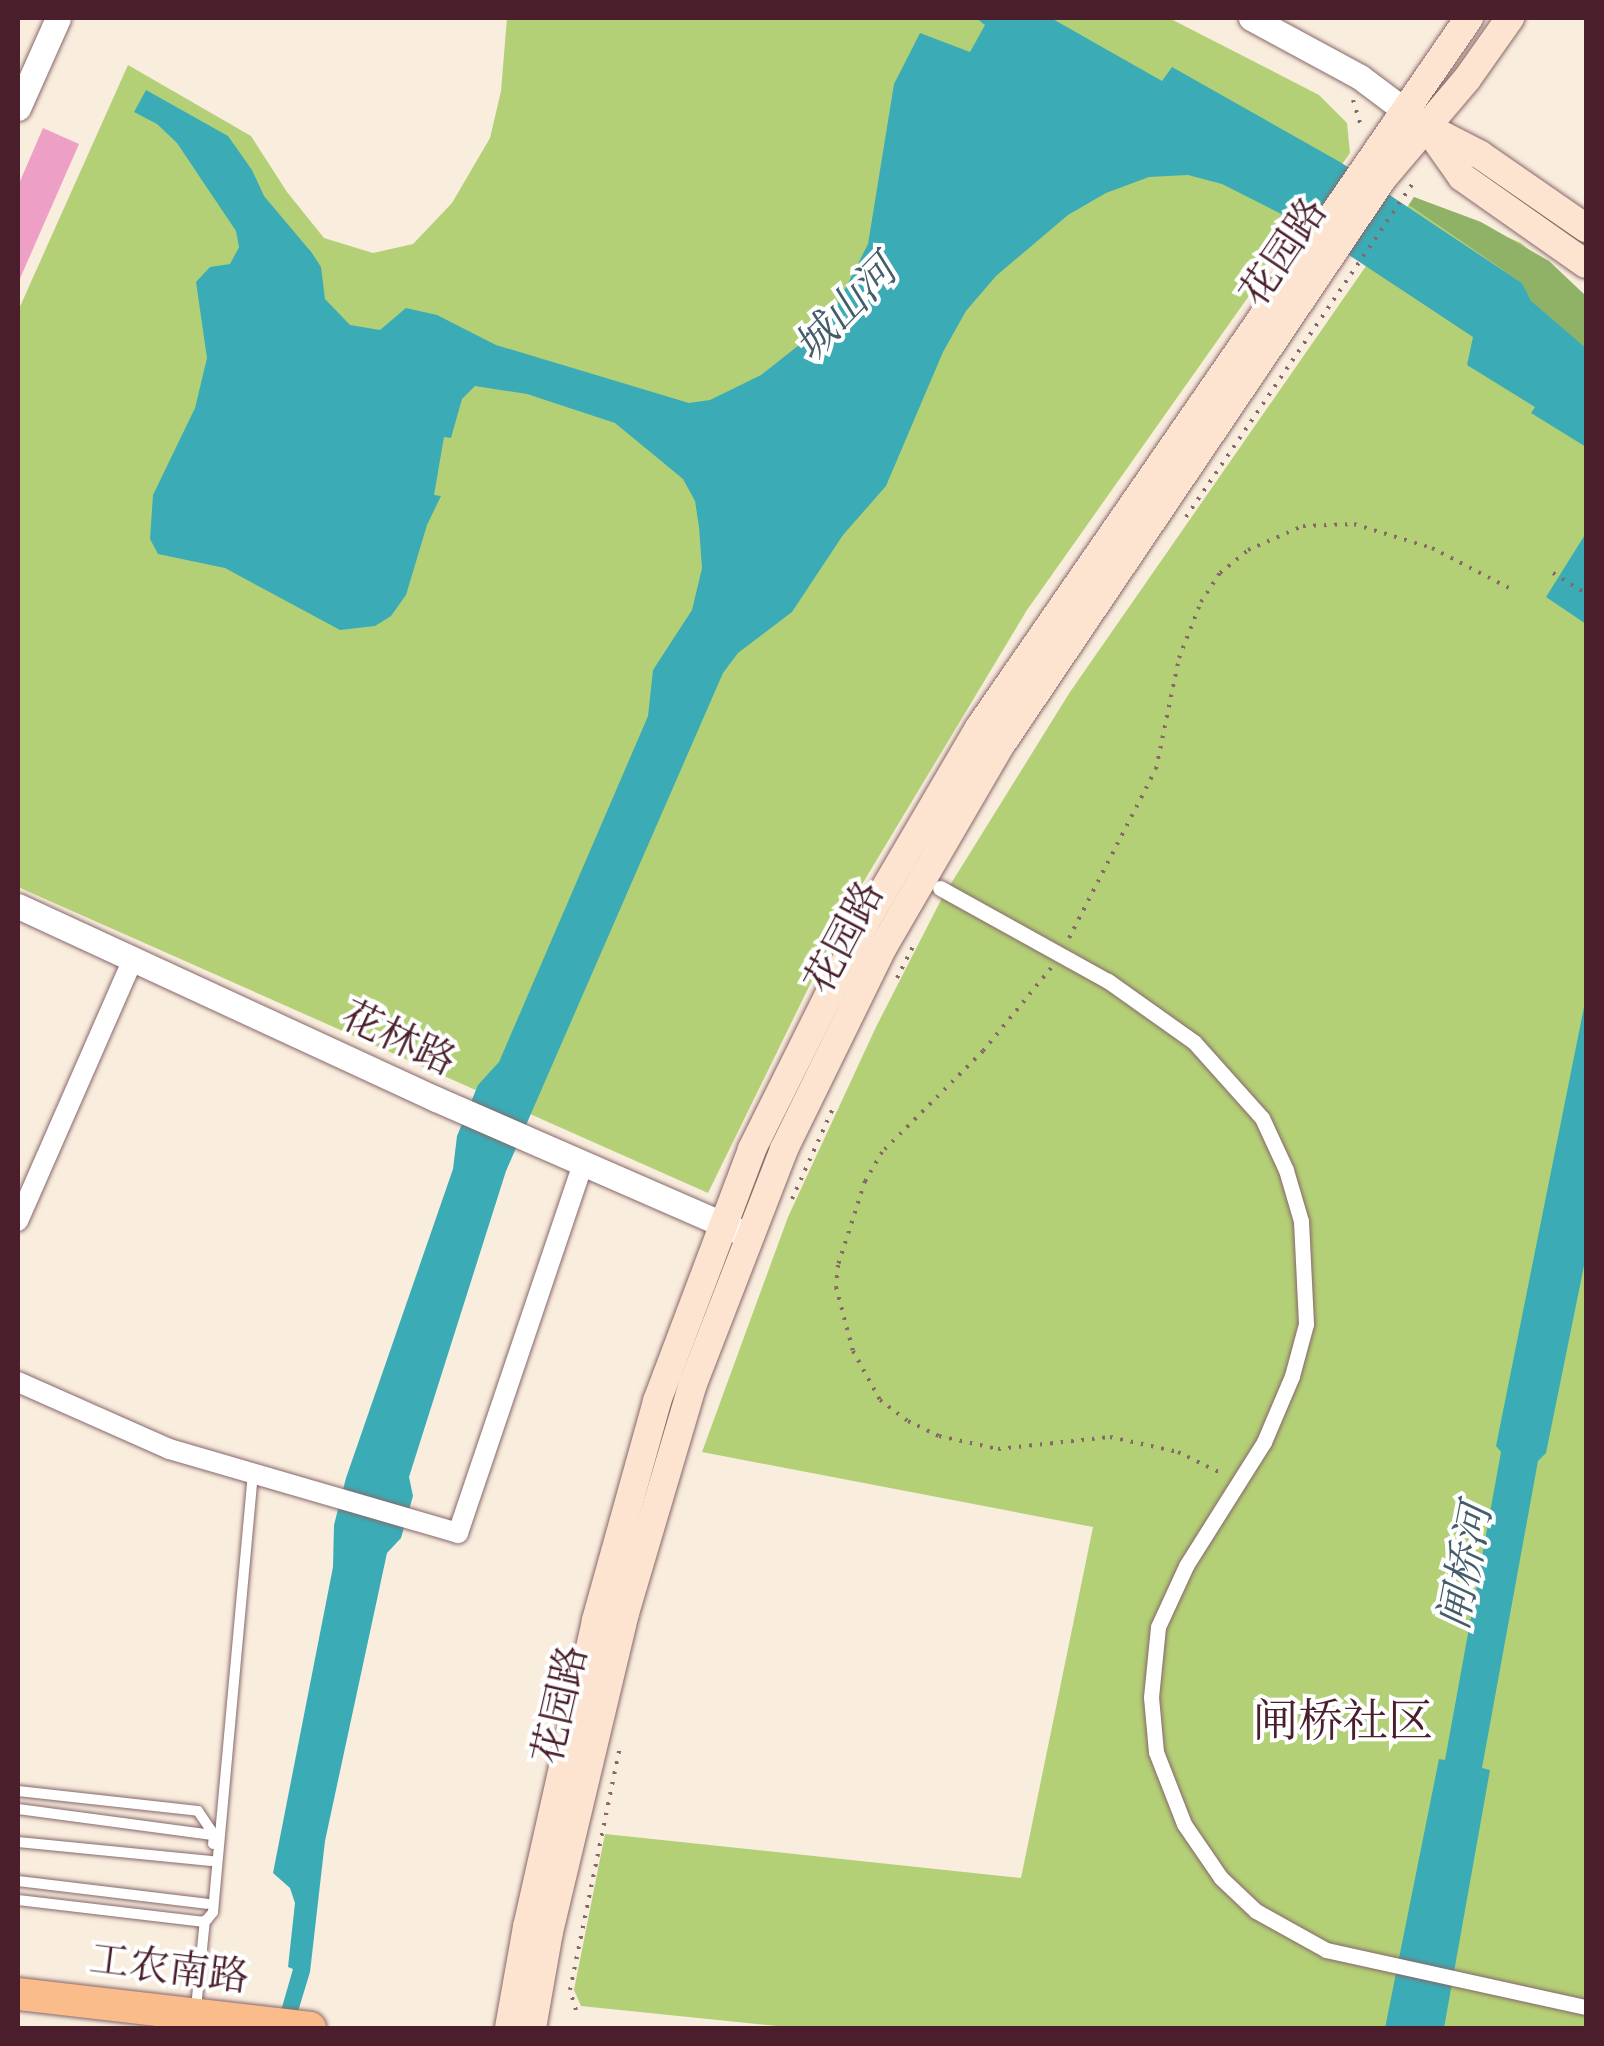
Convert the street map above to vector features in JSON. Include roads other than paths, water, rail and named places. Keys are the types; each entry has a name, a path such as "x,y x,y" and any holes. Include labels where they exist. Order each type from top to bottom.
{"main road":[{"name":"花园路","path":"1385,178 1403,109 1469,18"},
{"name":"花园路","path":"532,2028 550,1932 621,1625 693,1384 784,1149 884,947 1000,746 1385,178 1428,129 1510,18"},
{"path":"1428,129 1479,154 1586,228"},
{"path":"1428,129 1462,177 1586,264"},
{"name":"花园路","path":"509,2028 527,1927 596,1620 657,1401 752,1149 864,924 979,728 1335,253"},
{"name":"工农南路","path":"18,1994 310,2028"}],"street":[{"path":"18,108 58,18"},
{"path":"1251,18 1360,77 1428,129"},
{"path":"940,888 1146,1005 1194,1042 1262,1118 1286,1170 1304,1242 1306,1324 1282,1406 1241,1484 1186,1566 1158,1627 1151,1697 1156,1752 1164,1779 1202,1855 1256,1911 1326,1950 1461,1976 1586,2007"},
{"name":"花林路","path":"18,906 436,1099 750,1236"},
{"path":"18,1221 133,959"},
{"path":"18,1382 169,1450 458,1533 583,1163"}],"lane":[{"path":"205,1922 213,1912 253,1474"},
{"path":"18,1791 198,1811 214,1835 195,2016"},
{"path":"18,1809 214,1835"},
{"path":"18,1842 212,1861"},
{"path":"18,1881 207,1904"},
{"path":"18,1900 205,1922"}],"water":[{"name":"城山河","path":"976,18 1051,18 1162,81 1172,67 1340,162 1522,283 1531,301 1586,348 1586,447 1531,413 1535,407 1467,365 1473,337 1305,226 1222,184 1188,175 1149,177 1106,193 1068,215 996,276 966,311 943,352 886,486 843,535 792,612 738,653 723,673 506,1171 409,1477 413,1496 401,1538 387,1553 325,1841 310,1972 293,2028 276,2028 293,1969 288,1967 295,1903 290,1888 273,1873 333,1567 334,1525 346,1478 453,1169 457,1136 478,1085 499,1062 648,716 653,670 692,610 702,568 699,527 695,501 683,479 615,423 527,394 475,386 462,399 451,438 444,437 434,495 441,496 427,525 406,595 391,616 375,626 340,630 225,568 158,554 150,539 153,495 195,408 207,358 196,282 210,267 230,264 239,247 236,231 177,143 157,124 134,112 146,90 228,136 252,170 264,196 312,253 321,267 325,299 350,325 380,330 406,308 437,315 496,345 689,403 710,400 761,375 808,338 835,309 868,244 894,84 920,33 970,52 985,25"},
{"path":"1586,533 1586,624 1546,597"},
{"path":"1586,997 1586,1256 1546,1453 1538,1461 1482,1768 1490,1770 1444,2028 1385,2028 1439,1759 1445,1760 1501,1452 1496,1446"}],"district":[{"name":"闸桥社区","path":"1343,1724"}],"water label":[{"name":"闸桥河","path":"1467,1567"}]}
